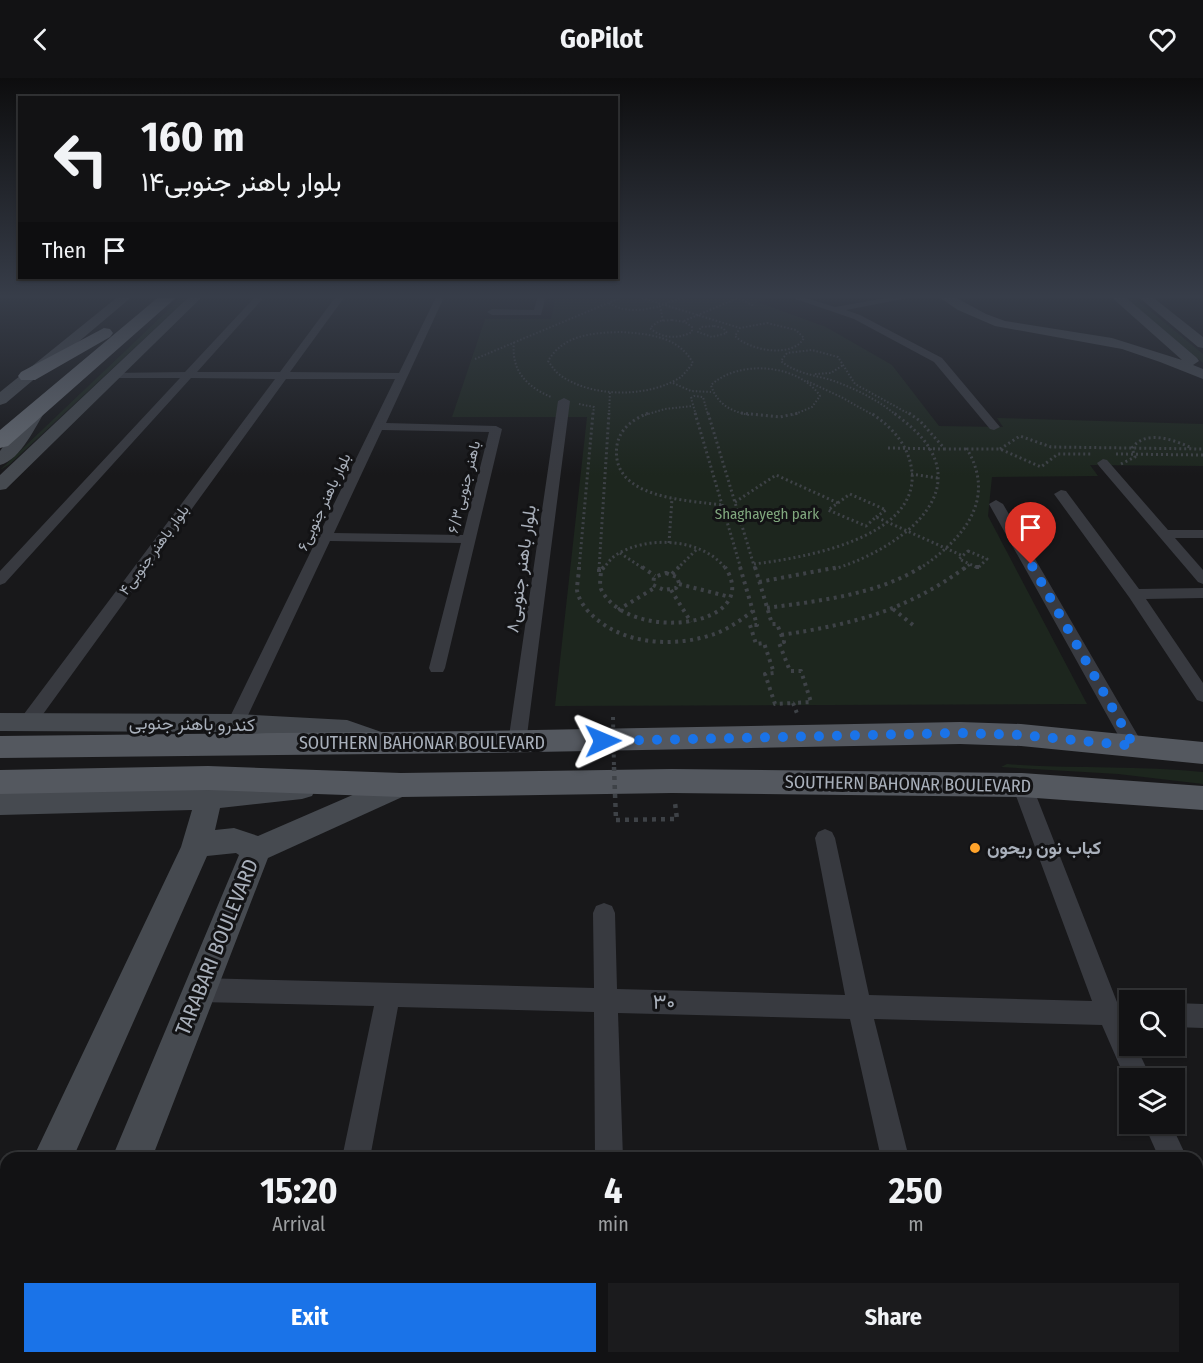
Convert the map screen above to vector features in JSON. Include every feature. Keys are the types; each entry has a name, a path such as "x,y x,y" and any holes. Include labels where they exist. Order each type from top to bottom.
{"highway":[{"path":"28,376 65,355"},
{"path":"0,420 78,355"},
{"path":"0,441 101,355"}],"main road":[{"path":"0,400 54,355"},
{"path":"3,475 136,355"},
{"path":"1156,355 1203,375"},
{"path":"1185,355 1203,370"},
{"path":"3,475 11,450 39,408"},
{"name":"کندرو باهنر جنوبی","path":"0,722 237,723 347,730 381,742"},
{"name":"SOUTHERN BAHONAR BOULEVARD","path":"0,747 381,742 517,743 960,733 1021,735 1203,753"},
{"name":"SOUTHERN BAHONAR BOULEVARD","path":"0,782 208,778 401,785 672,781 1022,785 1203,798"},
{"path":"0,804 210,798 342,784"},
{"name":"TARABARI BOULEVARD","path":"134,1152 256,850 401,785"},
{"path":"56,1152 196,847 210,798"},
{"path":"196,847 222,840 242,840 256,850"}],"street":[{"path":"0,580 206,355"},
{"name":"بلوار باهنر جنوبی۴","path":"27,723 297,355"},
{"name":"بلوار باهنر جنوبی۶","path":"237,723 412,355"},
{"path":"929,355 938,360 994,427"},
{"path":"115,375 402,376"},
{"name":"۸بلوار باهنر جنوبی","path":"517,743 564,401"},
{"name":"۶/۳باهنر جنوبی","path":"379,426 496,429 437,668"},
{"path":"1103,463 1203,579"},
{"path":"1061,494 1135,594 1203,696"},
{"path":"996,504 1134,746"},
{"path":"1165,534 1203,534"},
{"path":"326,537 468,539"},
{"path":"1135,594 1203,593"},
{"path":"1022,785 1119,1014"},
{"path":"825,838 859,1007 894,1152"},
{"path":"604,913 609,1152"},
{"name":"۳۰","path":"199,990 1119,1014"},
{"path":"357,1152 388,995"},
{"path":"1185,1015 1203,1016"},
{"path":"1162,1134 1170,1152"}],"path":[{"path":"475,359 484,355"},
{"path":"512,355 520,377 541,393 564,401 594,407 577,592 586,611 610,629 627,636 642,640 677,642 718,633 753,611"},
{"path":"551,355 548,361 552,371 565,380 584,387 610,391 633,391 657,388 688,373 693,363 690,355"},
{"path":"759,582 832,569 886,547 908,532 929,510 938,493 938,478 932,449 914,427 888,408 858,391 792,370 781,361 783,355"},
{"path":"834,355 838,357 855,384 901,408 920,422 945,449"},
{"path":"808,374 831,373 842,368 843,365"},
{"path":"754,564 804,556 848,544 884,521 905,504 911,486 912,465 906,449 895,432 843,397 807,381 777,371 743,370 717,379 711,385 711,392 716,401 728,408 761,417 779,417 809,410 817,403 820,396 816,388 807,381"},
{"path":"673,382 697,394 703,397 772,624 777,624 784,642 779,643 790,671 801,670 811,702 775,704 765,674 774,673 764,643 756,644 750,626 757,625 691,398 697,394 711,392"},
{"path":"599,579 603,567 620,553 647,543 669,543 697,549 720,561 730,572 734,586 730,597 717,613 675,625 650,623 628,616 611,605 602,592 599,579 610,391"},
{"path":"693,406 664,409 636,418 625,425 618,434 616,453 619,466 630,480 645,490 672,498 722,505"},
{"path":"1000,449 1020,436 1062,451 1058,454"},
{"path":"1074,454 1103,463 1127,463 1135,457 1132,448 1135,442 1152,438 1168,440 1195,449"},
{"path":"1051,447 1203,449"},
{"path":"888,448 967,449"},
{"path":"911,474 938,478"},
{"path":"735,502 776,475 838,503"},
{"path":"850,494 886,510 866,526 828,510 838,503 850,494"},
{"path":"669,543 672,498"},
{"path":"876,518 963,556"},
{"path":"672,574 697,549"},
{"path":"968,551 987,559 978,568 959,559 963,556 968,551"},
{"path":"620,553 655,576"},
{"path":"781,635 835,626 893,609 939,586 970,564"},
{"path":"679,584 677,578 672,574 661,573 655,576 652,582 656,587 670,590 691,622"},
{"path":"732,580 744,580"},
{"path":"670,590 679,584 730,597"},
{"path":"618,610 656,587"},
{"path":"893,609 913,625"},
{"path":"793,703 805,736"},
{"path":"614,717 616,820 677,819"}],"green space":[{"path":"121,355 127,355 10,464 0,470"},
{"name":"Shaghayegh park","path":"473,355 875,355 892,365 939,426 1003,427 997,418 1203,424 1203,466 1090,465 1098,476 992,477 988,516 1087,704 555,706 587,417 452,417"},
{"path":"1193,355 1203,355 1203,363"},
{"path":"1007,764 1154,768 1203,772 1203,784 1118,774 1001,767"}],"place":[{"name":"کباب نون ریحون","path":"975,848"}],"route":[{"path":"603,741 960,733 1021,735 1134,746 1031,564"}]}
